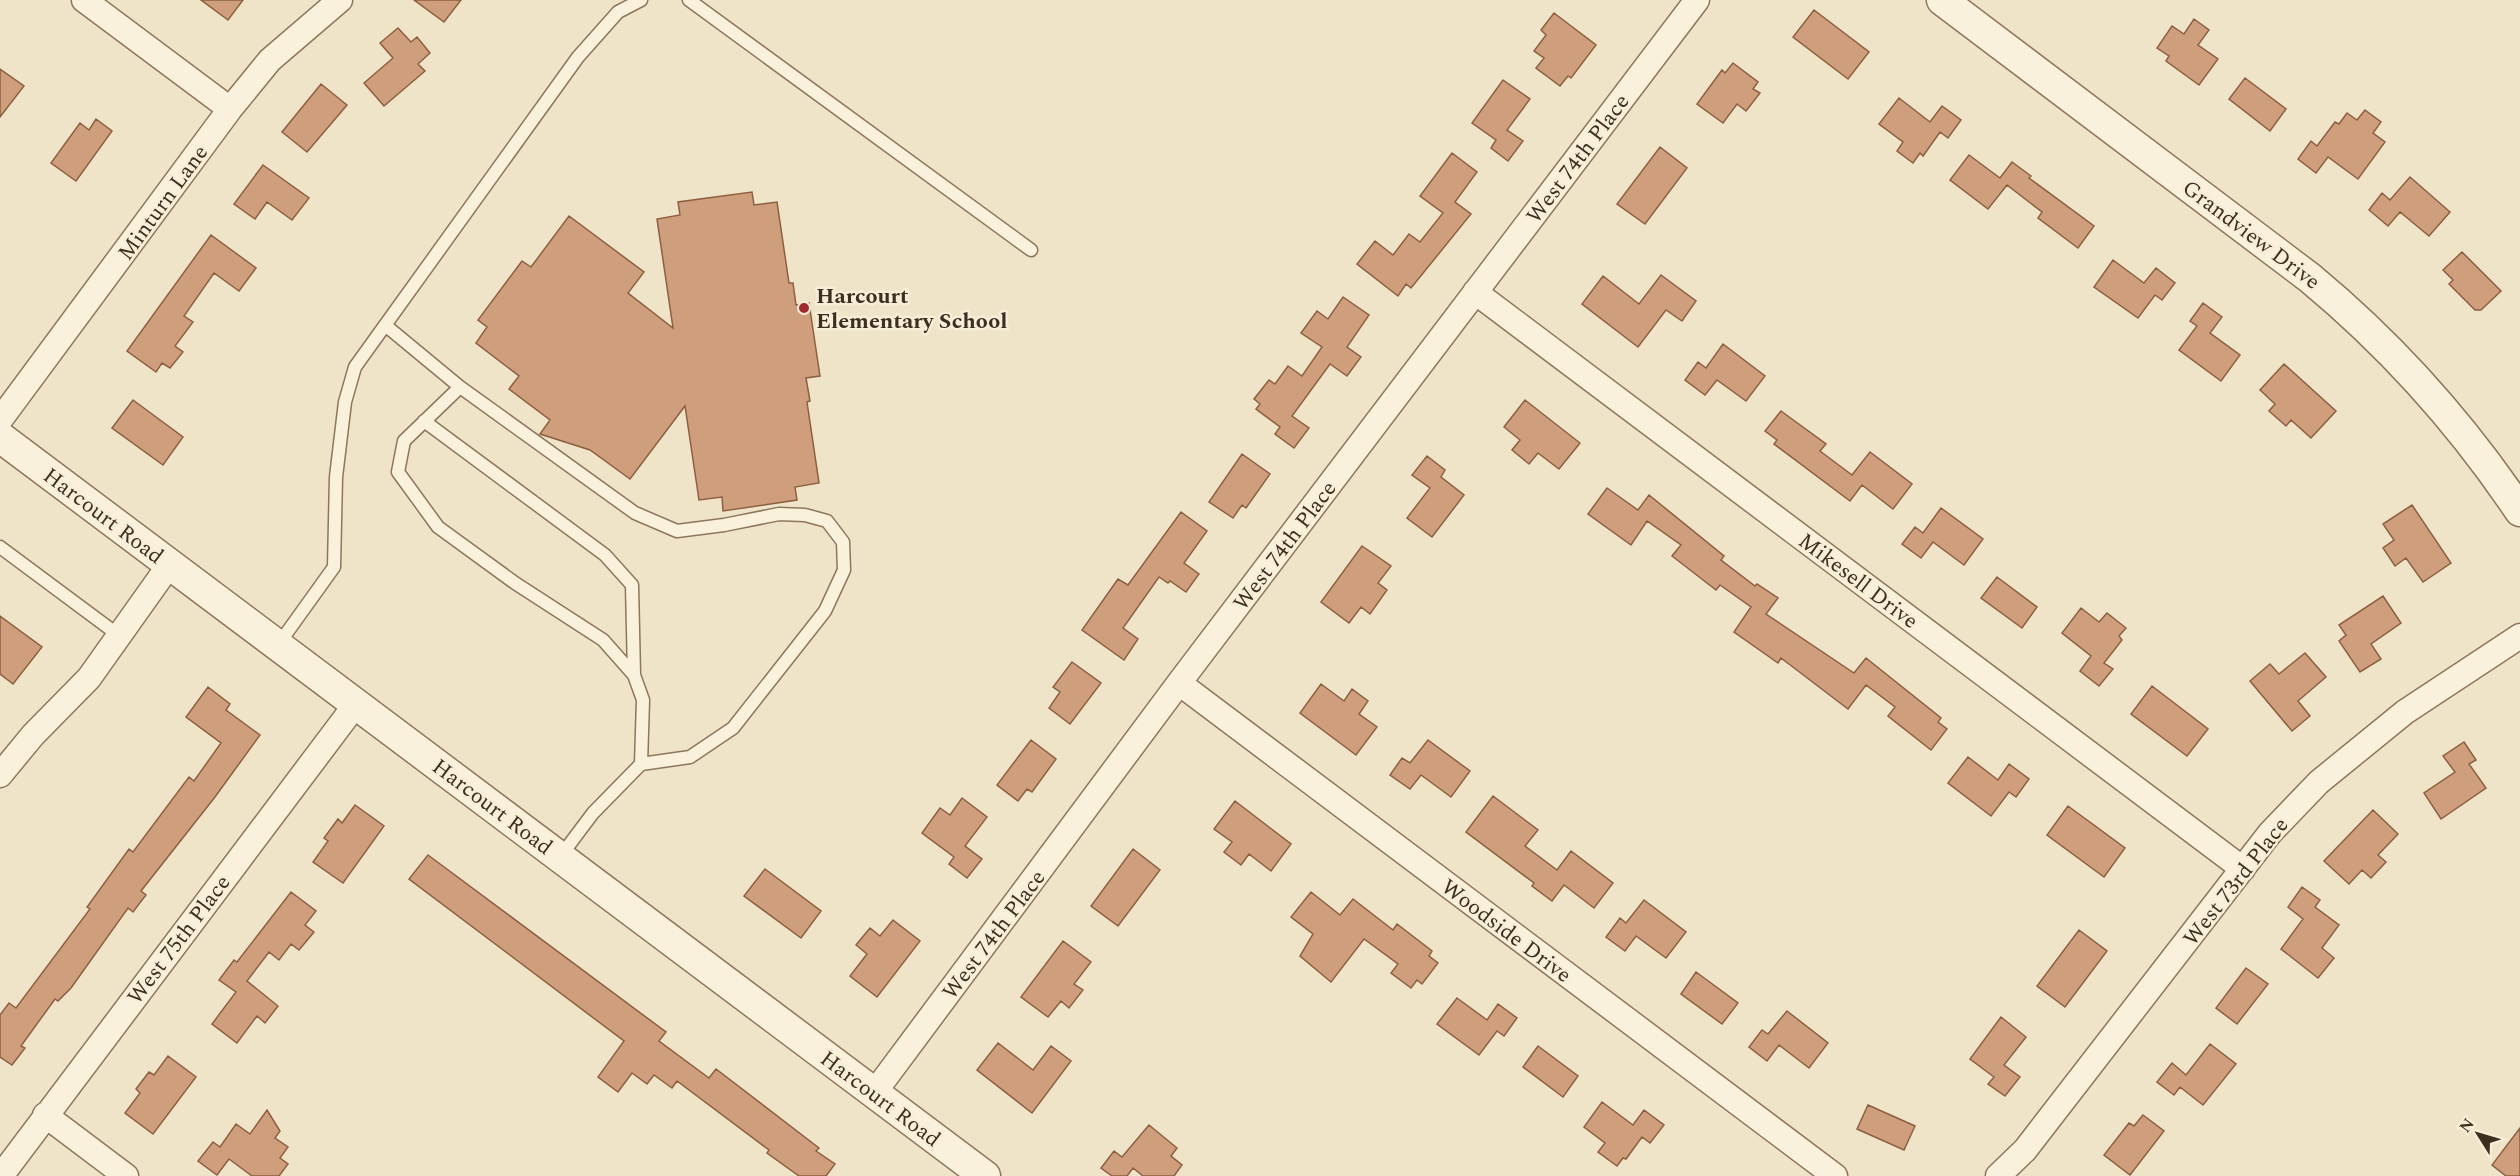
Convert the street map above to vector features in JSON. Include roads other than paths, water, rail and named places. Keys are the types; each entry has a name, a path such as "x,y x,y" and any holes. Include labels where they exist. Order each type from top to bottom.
{"street":[{"path":"84,0 230,109"},
{"name":"Minturn Lane","path":"0,420 230,109 270,60 340,0"},
{"name":"West 74th Place","path":"874,1093 1179,683 1697,0"},
{"name":"Grandview Drive","path":"1942,0 2310,278 2356,318 2409,368 2449,415 2520,511"},
{"name":"Mikesell Drive","path":"1475,292 2243,868"},
{"name":"Harcourt Road","path":"0,437 985,1176"},
{"path":"3,764 89,678 121,637 170,564"},
{"name":"West 73rd Place","path":"1998,1176 2025,1150 2270,833 2333,768 2405,712 2520,636"},
{"name":"Woodside Drive","path":"1179,683 1835,1176"},
{"name":"West 75th Place","path":"1,1176 356,704"},
{"path":"45,1115 126,1176"}],"lane":[{"path":"278,645 334,567 336,477 345,402 355,368 578,57 618,12 640,0"},
{"path":"689,0 1031,250"},
{"path":"385,325 460,387 635,513 677,531 724,525 779,514 805,515 827,521 843,542 844,570 825,611 733,728 690,757 641,764 593,813 560,857"},
{"path":"460,387 404,441 398,472 438,527 515,583 603,640 634,675"},
{"path":"424,421 605,555 632,585 634,675 643,700 641,764"},
{"path":"0,547 121,637"}],"place":[{"name":"Harcourt Elementary School","path":"804,308"}]}
